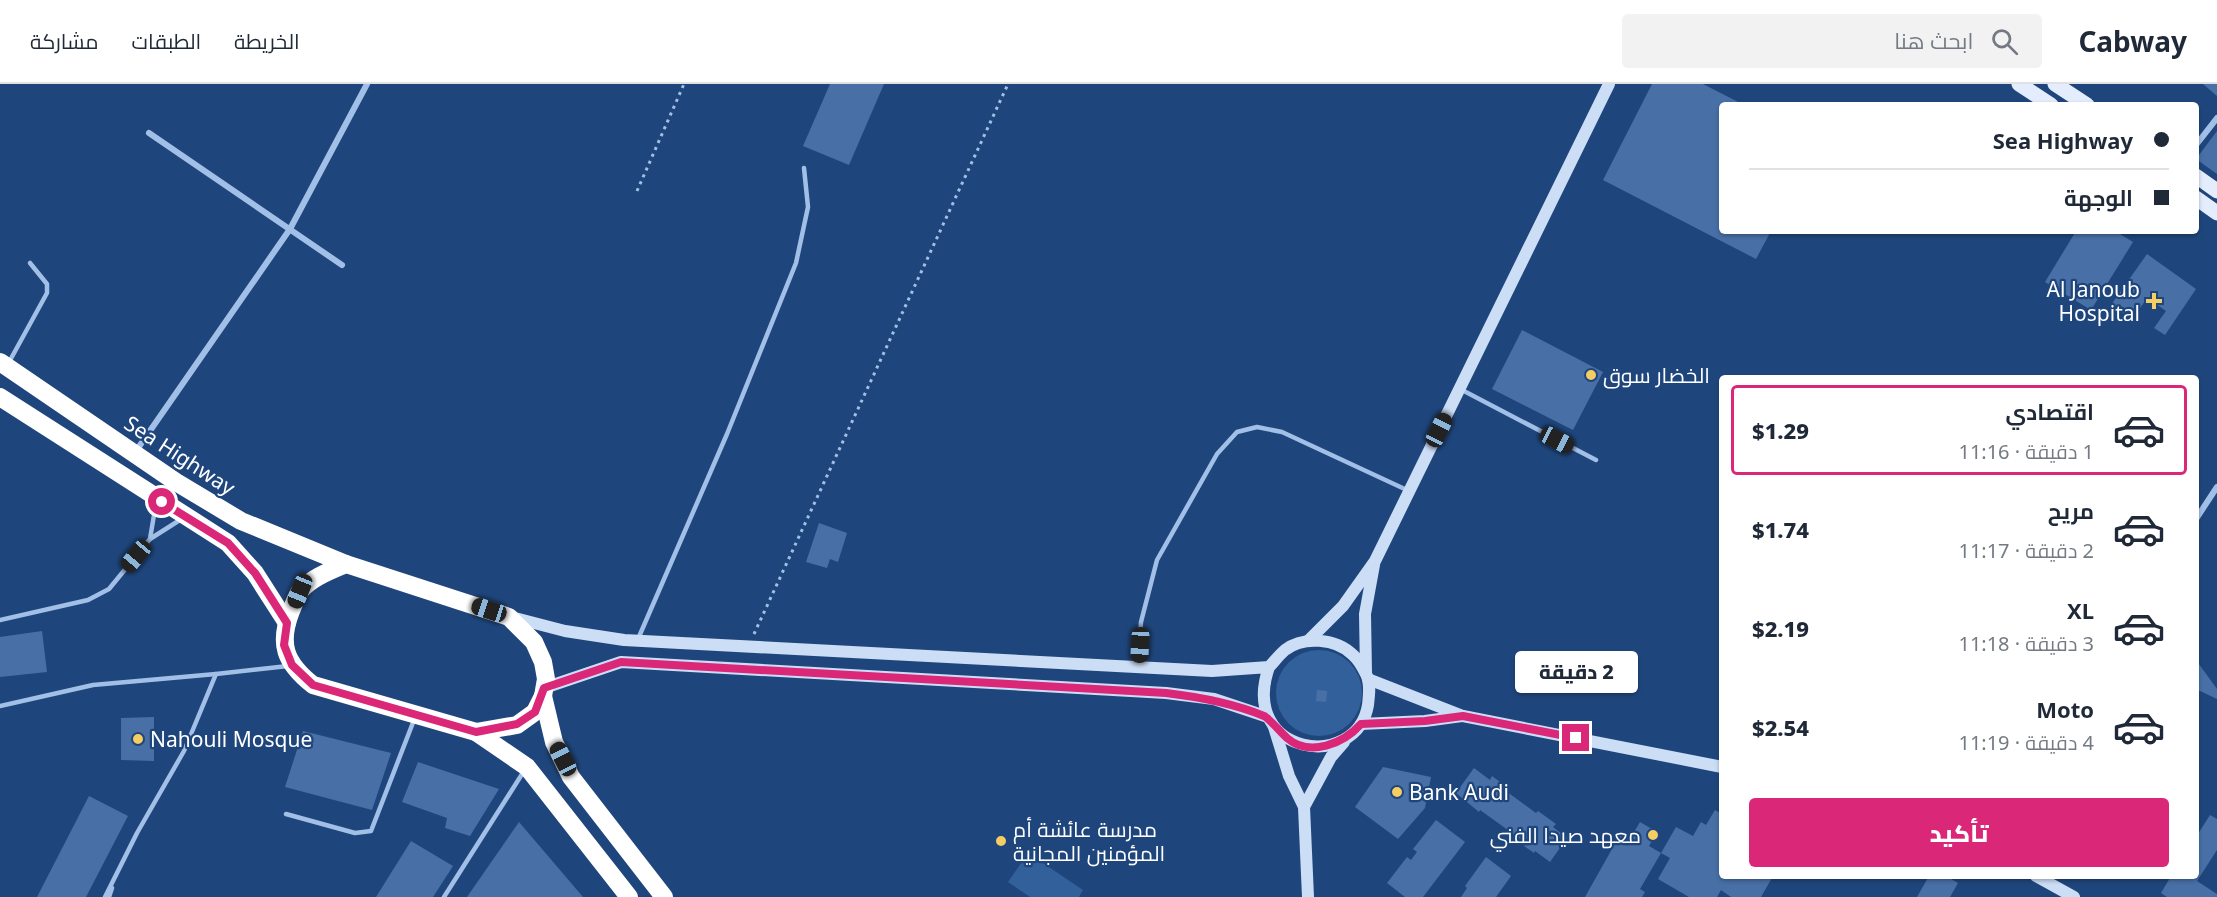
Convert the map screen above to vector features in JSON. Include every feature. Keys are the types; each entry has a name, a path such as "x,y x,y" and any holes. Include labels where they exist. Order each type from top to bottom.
{"highway":[{"name":"Sea Highway","path":"4,367 176,482 241,520 346,564 509,617"},
{"path":"0,397 228,543 255,573 287,623"},
{"path":"346,564 318,576 300,591 287,623 284,645 292,665 313,685 476,732 527,767 629,897"},
{"path":"476,732 517,724 535,712 544,692 546,679 543,662 534,642 509,617"},
{"path":"544,692 554,742 571,777 664,897"}],"main road":[{"path":"1308,897 1304,807 1289,776 1263,701 1264,684 1269,667 1286,649 1309,640 1343,606 1375,561 1609,84"},
{"path":"2019,84 2046,102"},
{"path":"2055,84 2082,102"},
{"path":"2199,178 2217,190"},
{"path":"2199,200 2217,213"},
{"path":"1304,807 1331,757 1361,724 1367,710 1370,694 1367,676 1365,614 1375,561"},
{"path":"509,617 565,631 638,641 1212,671 1269,667"},
{"path":"1309,640 1332,642 1353,654 1367,676 1463,716 1719,766"},
{"path":"544,692 621,662 1166,693 1214,699 1271,722 1290,741 1311,747 1333,745 1352,734"},
{"path":"1361,724 1425,721 1463,716"},
{"path":"2041,879 2074,897"}],"street":[{"path":"135,453 290,229 367,84"},
{"path":"2199,141 2217,118"},
{"path":"149,133 342,265"},
{"path":"2199,514 2217,487"}],"lane":[{"path":"638,641 728,434 796,263 808,207 804,168"},
{"path":"4,367 47,293 47,284 30,262"},
{"path":"1459,389 1596,460"},
{"path":"1138,667 1141,622 1156,560 1217,454 1237,432 1257,427 1282,432 1409,491"},
{"path":"150,539 157,498"},
{"path":"0,620 88,600 108,589 150,539 185,517"},
{"path":"0,706 93,685 292,665"},
{"path":"107,897 137,833 184,751 216,674"},
{"path":"286,814 355,833 371,831 402,756 416,714"},
{"path":"444,897 527,767"}],"path":[{"path":"637,191 684,84"},
{"path":"749,646 1008,84"}],"shaded area":[{"path":"1311,650 1327,650 1350,662 1359,676 1362,693 1359,710 1350,724 1327,736 1311,736 1295,729 1283,717 1276,701 1276,685 1283,669 1295,657"},
{"path":"1028,853 1083,890 1079,897 1030,897 1008,882"}],"building":[{"path":"830,84 884,84 849,165 803,146"},
{"path":"1652,84 1703,84 1738,102 1719,102 1719,234 1769,234 1756,259 1603,180"},
{"path":"2203,84 2217,84 2217,96"},
{"path":"2217,131 2217,174 2199,161 2199,155"},
{"path":"2074,234 2120,234 2133,242 2091,310 2045,282"},
{"path":"2147,254 2196,289 2165,335 2154,328 2166,311 2147,298 2132,320 2111,305"},
{"path":"1522,330 1603,372 1573,430 1492,389"},
{"path":"819,523 847,533 838,562 830,559 827,568 806,562"},
{"path":"42,631 47,672 0,677 0,637"},
{"path":"2199,664 2217,689 2217,699 2199,690"},
{"path":"1317,690 1327,691 1326,702 1316,701"},
{"name":"Nahouli Mosque","path":"154,717 154,761 121,760 121,718"},
{"path":"303,731 391,753 372,810 285,787"},
{"path":"418,762 499,789 470,836 445,828 447,818 402,802"},
{"name":"Bank Audi","path":"1383,767 1431,777 1425,808 1398,839 1355,807"},
{"path":"1474,768 1490,780 1492,776 1508,788 1506,791 1536,813 1538,811 1556,824 1553,827 1567,838 1550,862 1524,846 1526,843 1480,810 1479,812 1456,793"},
{"path":"89,796 128,816 86,897 37,897"},
{"path":"1715,810 1719,812 1719,879 1771,879 1761,897 1731,897 1721,890 1717,897 1689,897 1658,879 1670,858 1661,853 1676,827 1693,836 1701,822 1706,825"},
{"path":"2210,815 2217,819 2217,850 2199,878 2199,832"},
{"path":"1436,820 1465,842 1423,897 1405,897 1387,883 1407,857 1411,860 1417,852 1413,849"},
{"path":"519,822 583,897 467,897"},
{"path":"1640,822 1657,832 1649,846 1661,853 1640,889 1645,892 1642,897 1585,897 1621,833 1630,839"},
{"path":"411,841 453,866 433,897 376,897"},
{"path":"1486,857 1511,876 1496,897 1461,897 1467,888 1465,886"},
{"path":"1927,879 1951,879 1958,883 1950,897 1917,897"},
{"path":"2169,879 2198,879 2197,881 2217,894 2217,897 2167,897 2161,893"}],"place":[{"name":"Al Janoub Hospital","path":"2154,301"},
{"name":"الخضار سوق","path":"1591,375"},
{"name":"Nahouli Mosque","path":"138,739"},
{"name":"Bank Audi","path":"1397,792"},
{"name":"معهد صيدا الفني","path":"1653,835"},
{"name":"مدرسة عائشة أم المؤمنين المجانية","path":"1001,841"}],"route":[{"path":"162,502 228,543 255,573 287,623 284,645 292,665 313,685 476,732 517,724 535,712 543,696 544,688 621,662 1166,693 1214,699 1268,717 1274,727 1290,741 1311,747 1333,745 1352,734 1361,724 1425,721 1463,716 1576,738"}]}
